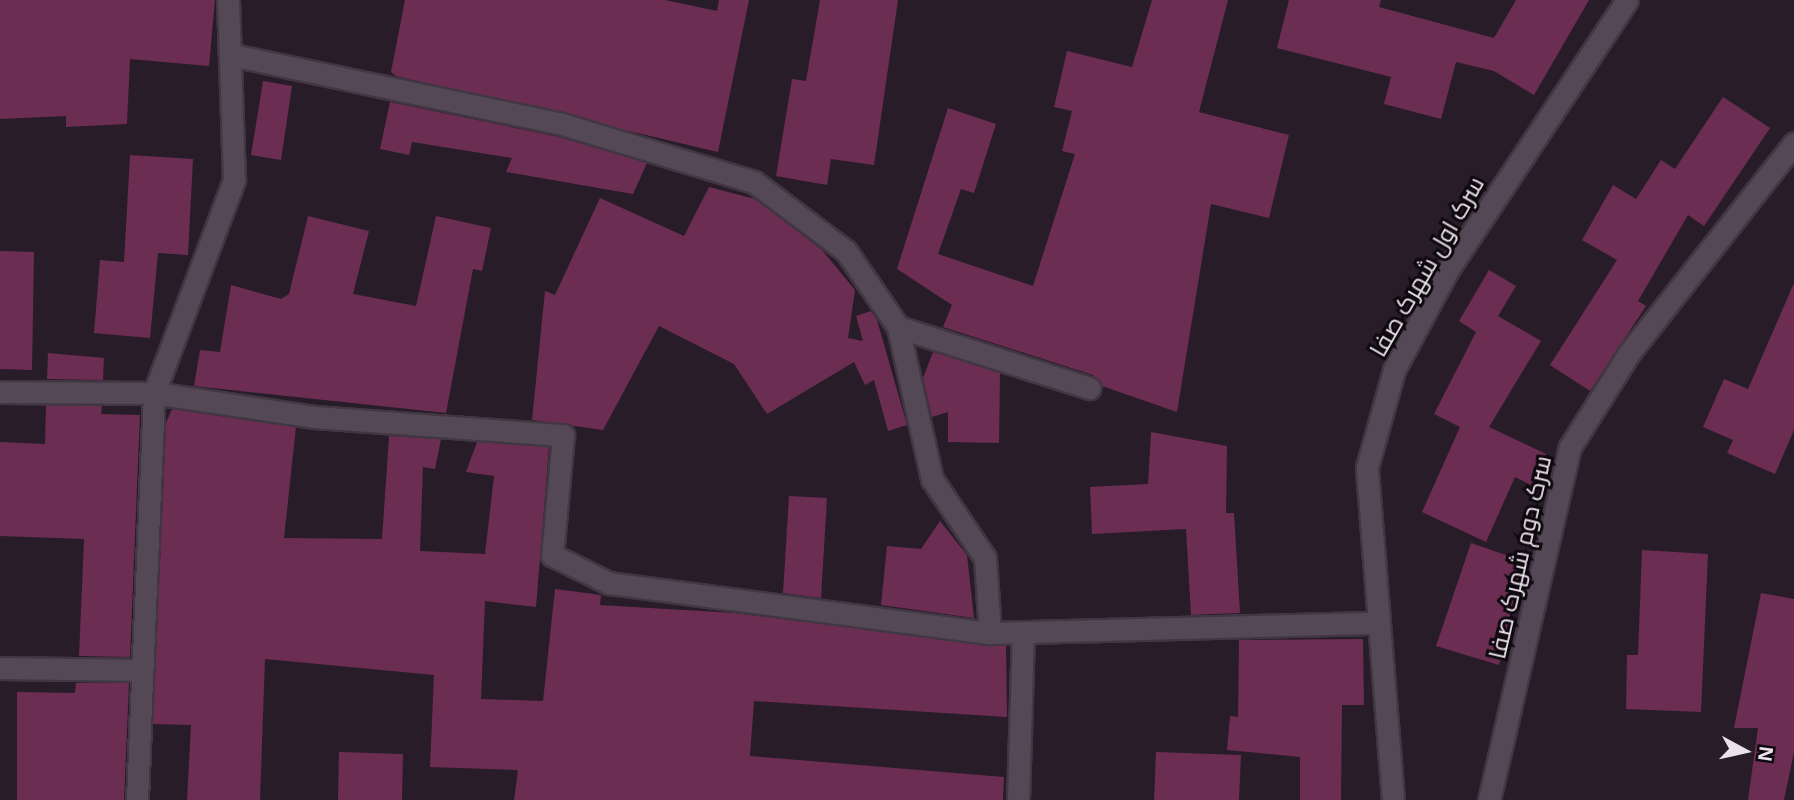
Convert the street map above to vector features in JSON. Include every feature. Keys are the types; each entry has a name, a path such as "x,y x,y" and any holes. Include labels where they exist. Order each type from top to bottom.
{"street":[{"path":"137,800 138,670 154,393 234,180 232,55 228,0"},
{"name":"سرک اول شهرک صفا","path":"1393,800 1376,623 1367,467 1394,370 1447,271 1626,0"},
{"path":"232,55 562,124 754,182 846,251 898,327 932,479 985,558 990,633"},
{"name":"سرک دوم شهرک صفا","path":"1489,800 1570,447 1629,353 1794,143"},
{"path":"898,327 1089,388"},
{"path":"0,393 154,393 315,417 563,435 552,555 608,583 990,633 1376,623"},
{"path":"1018,800 1023,633"},
{"path":"0,668 138,670"}],"building":[{"path":"0,0 215,0 209,66 130,59 127,124 66,127 66,116 0,119"},
{"path":"405,0 665,0 717,11 719,0 749,0 718,152 396,76 391,72"},
{"path":"820,0 898,0 874,165 831,159 827,185 776,176 792,79 806,81"},
{"path":"1152,0 1228,0 1199,112 1289,135 1269,218 1211,204 1177,412 1102,386 1093,375 943,327 952,305 897,269 948,108 996,124 974,193 961,189 938,254 1033,286 1075,154 1062,151 1072,111 1054,107 1067,51 1132,67"},
{"path":"1289,0 1381,0 1379,7 1494,38 1516,0 1589,0 1534,95 1494,71 1456,62 1441,119 1384,104 1391,77 1277,48"},
{"path":"263,81 292,86 281,160 251,155"},
{"path":"1723,97 1770,128 1704,226 1688,215 1638,301 1646,306 1590,391 1550,365 1617,260 1582,240 1613,185 1636,199 1661,160 1675,169"},
{"path":"390,102 559,137 647,163 633,194 506,172 512,158 412,142 409,155 380,149"},
{"path":"130,155 193,159 188,255 158,253 150,338 94,333 100,260 124,262"},
{"path":"709,187 755,199 822,250 855,290 848,338 863,341 856,316 871,311 877,320 907,425 888,431 874,380 865,385 854,362 767,414 734,364 659,326 603,430 532,420 545,291 555,295 600,198 684,236"},
{"path":"308,216 369,231 353,294 416,306 436,216 491,228 482,271 473,269 446,413 194,386 200,350 220,352 231,285 281,299 289,294"},
{"path":"0,251 34,252 32,370 0,369"},
{"path":"1489,270 1516,286 1498,316 1541,341 1489,427 1546,454 1531,485 1515,477 1486,542 1422,512 1460,427 1434,414 1476,332 1459,321"},
{"path":"1794,283 1794,430 1775,474 1727,453 1733,440 1703,427 1724,379 1748,389"},
{"path":"933,352 1000,373 999,443 948,442 948,412 932,417 923,378"},
{"path":"48,353 104,358 103,380 47,379"},
{"path":"46,405 102,406 101,414 140,415 130,657 79,656 84,539 0,536 0,442 45,444"},
{"path":"172,409 296,427 284,538 382,539 389,436 441,439 435,469 423,467 420,551 485,554 494,476 466,472 477,442 549,447 536,607 485,601 481,699 543,701 555,589 601,595 600,605 734,613 1006,646 1007,717 754,701 750,756 1004,777 1003,800 514,800 518,770 430,767 434,675 265,659 260,800 187,800 191,725 153,724 166,423"},
{"path":"1151,432 1227,446 1226,513 1234,513 1240,613 1191,615 1186,529 1092,534 1090,487 1148,484"},
{"path":"789,496 827,498 821,598 783,593"},
{"path":"940,521 967,555 974,618 881,605 887,546 921,549"},
{"path":"1471,543 1526,562 1499,665 1436,646"},
{"path":"1642,550 1708,554 1701,712 1626,709 1627,655 1638,655"},
{"path":"1761,593 1794,599 1794,752 1784,800 1748,800 1758,728 1734,728"},
{"path":"1363,639 1364,705 1342,705 1341,800 1300,800 1300,757 1227,750 1230,716 1238,717 1239,640"},
{"path":"76,683 129,683 124,800 17,800 17,692 75,693"},
{"path":"339,752 403,754 402,800 338,800"},
{"path":"1156,752 1241,755 1239,800 1154,800"}]}
